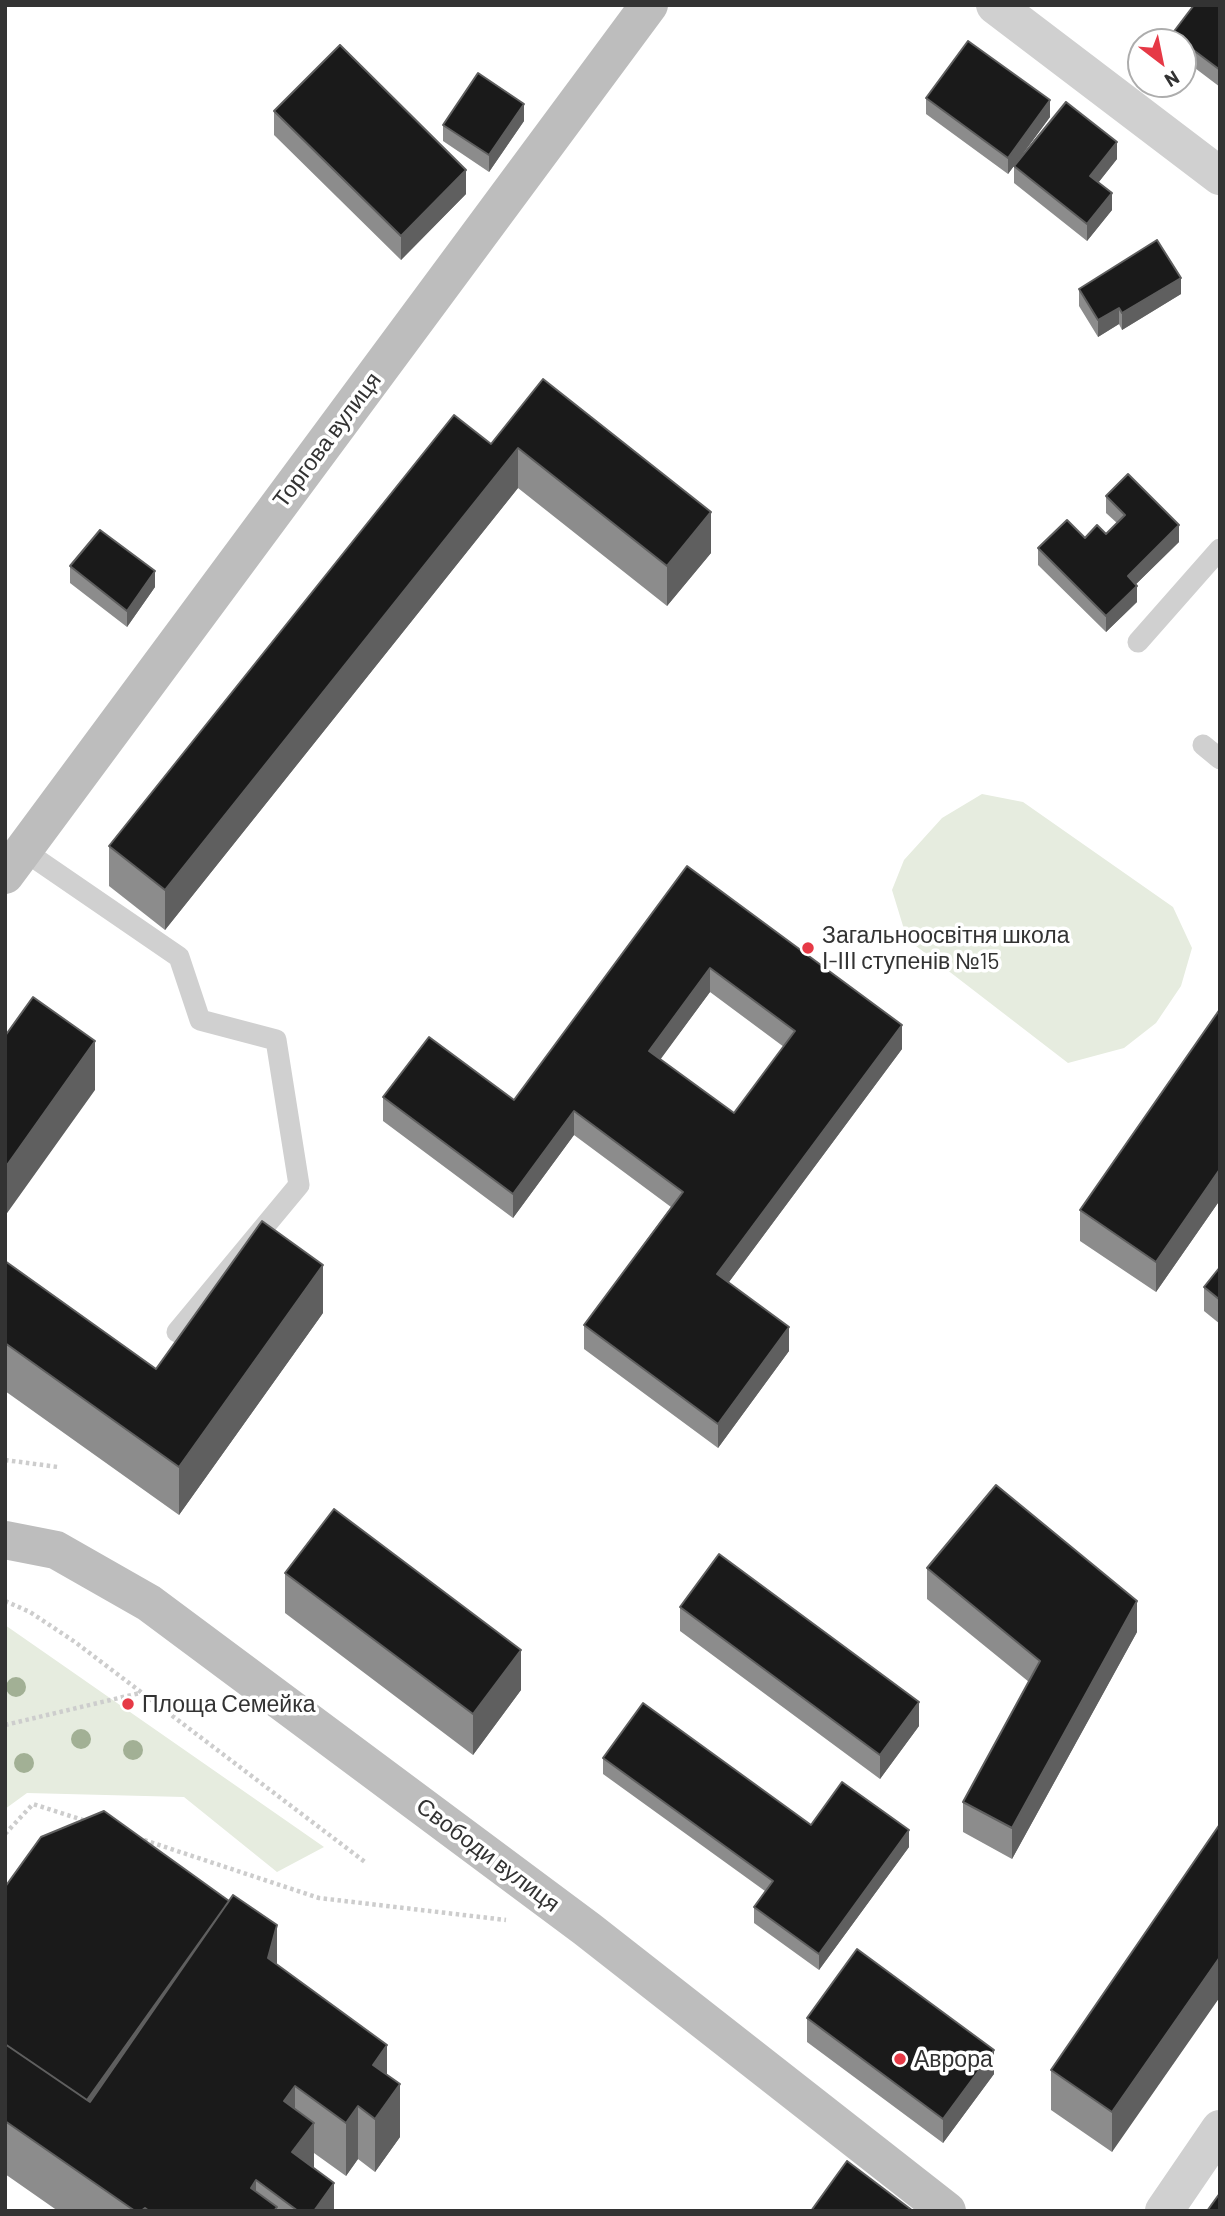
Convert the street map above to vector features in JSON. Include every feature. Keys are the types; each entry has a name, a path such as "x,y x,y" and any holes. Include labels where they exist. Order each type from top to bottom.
{"street":[{"name":"Торгова вулиця","path":"14,863 649,5"},
{"path":"995,5 1220,176"},
{"name":"Свободи вулиця","path":"5,1540 56,1550 149,1603 587,1929 947,2211"},
{"path":"1164,2211 1220,2129"}],"lane":[{"path":"1138,642 1220,549"},
{"path":"1203,745 1220,759"},
{"path":"14,863 179,957 200,1020 275,1040 299,1185 177,1332"}],"path":[{"path":"5,1460 58,1466"},
{"path":"5,1601 30,1612 75,1642 365,1862"},
{"path":"5,1725 141,1693"},
{"path":"5,1834 33,1804 98,1825"},
{"path":"137,1838 319,1898 520,1922"}],"shaded area":[{"path":"982,794 1023,802 1173,907 1192,948 1181,986 1156,1023 1124,1048 1068,1063 907,939 892,890 904,860 942,818"},
{"path":"5,1625 324,1847 277,1872 184,1797 27,1793 5,1809"}],"building":[{"path":"1194,5 1220,5 1220,70 1197,53 1197,28 1177,28"},
{"path":"968,41 1050,100 1008,158 926,98"},
{"path":"340,45 466,170 401,236 274,111"},
{"path":"478,73 524,104 489,155 443,125"},
{"path":"1066,102 1117,142 1090,176 1112,193 1087,224 1014,166"},
{"path":"1157,240 1181,278 1122,313 1119,308 1098,320 1079,289"},
{"path":"543,379 711,512 667,566 518,448 165,890 109,846 454,415 491,444"},
{"path":"1128,474 1179,525 1128,576 1137,586 1106,616 1038,548 1067,520 1085,538 1097,525 1106,534 1125,515 1106,496"},
{"path":"100,530 155,571 127,611 70,566"},
{"path":"687,866 902,1025 717,1274 789,1327 718,1424 584,1325 683,1192 574,1111 513,1194 383,1097 429,1037 514,1100","holes":["710,968 795,1031 734,1113 649,1051"]},
{"path":"33,997 95,1041 5,1168 5,1036"},
{"path":"1220,1009 1220,1169 1156,1262 1080,1210"},
{"path":"262,1221 323,1265 179,1467 5,1343 5,1261 156,1369"},
{"path":"1220,1267 1220,1300 1204,1287"},
{"path":"996,1485 1137,1601 1012,1828 963,1802 1040,1661 927,1568"},
{"path":"334,1509 521,1650 473,1714 285,1573"},
{"path":"719,1554 919,1702 880,1755 680,1607"},
{"path":"643,1703 811,1825 842,1782 909,1830 819,1954 754,1907 773,1881 603,1758"},
{"path":"104,1811 229,1901 87,2100 5,2044 5,1887 41,1837"},
{"path":"1220,1824 1220,1957 1112,2112 1051,2070"},
{"path":"233,1895 277,1925 268,1958 387,2045 373,2065 400,2084 375,2119 358,2106 346,2123 295,2086 284,2101 314,2123 292,2152 334,2183 314,2211 298,2211 256,2180 251,2188 277,2207 274,2211 149,2211 145,2208 135,2211 5,2121 5,2044 90,2102"},
{"path":"857,1949 994,2050 943,2119 807,2018"},
{"path":"847,2161 913,2211 811,2211"},
{"path":"1220,2193 1220,2211 1207,2211"}],"place":[{"name":"Загальноосвітня школа І-ІІІ ступенів №15","path":"808,948"},
{"name":"Площа Семейка","path":"128,1704"},
{"name":"Аврора","path":"900,2059"}]}
